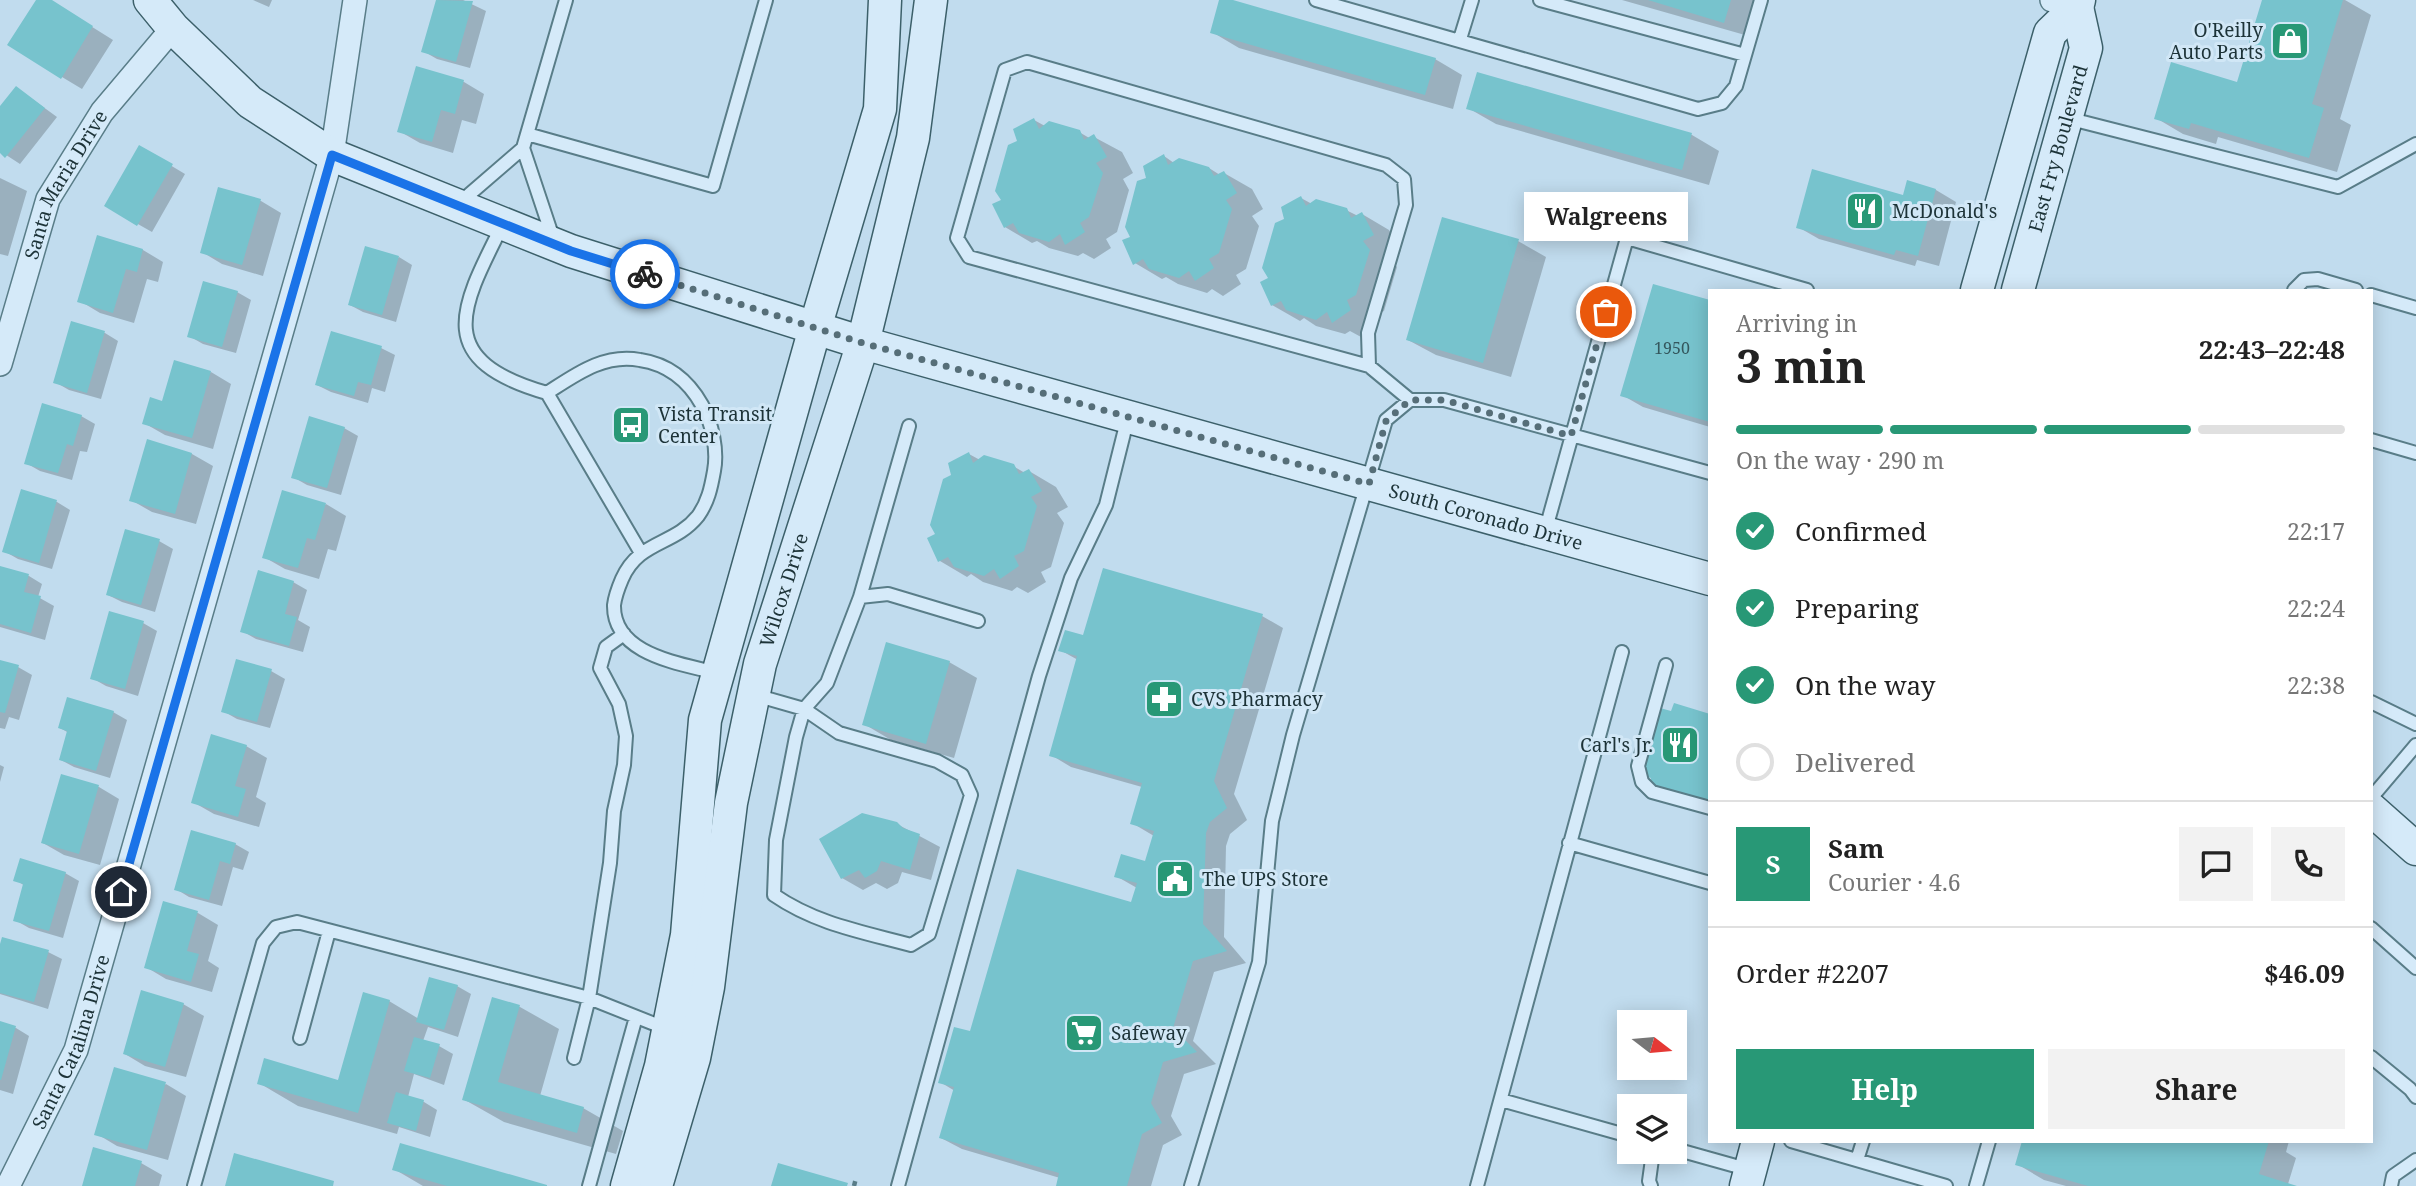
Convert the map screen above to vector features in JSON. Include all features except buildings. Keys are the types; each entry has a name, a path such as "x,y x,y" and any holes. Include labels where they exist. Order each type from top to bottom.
{"street":[{"name":"South Coronado Drive","path":"150,0 173,28 250,103 332,155 555,244 863,343 1708,578"},
{"name":"Santa Catalina Drive","path":"8,1186 76,1050 332,155 355,0"},
{"name":"Wilcox Drive","path":"656,1186 683,1033 687,935 705,720 815,328 880,109 885,0"},
{"name":"Wilcox Drive","path":"627,1186 661,1066 708,987 731,803 760,664 863,343 913,138 931,0"},
{"name":"East Fry Boulevard","path":"2018,289 2086,48 2069,2"},
{"name":"East Fry Boulevard","path":"1977,289 2050,33 2069,2"},
{"name":"Santa Maria Drive","path":"0,363 48,199 102,112 173,28"},
{"path":"2373,811 2416,849"}],"lane":[{"path":"457,205 523,148 566,0"},
{"path":"527,134 713,186 766,0"},
{"path":"1316,0 1461,39 1699,109 1722,103 1736,86 1761,0"},
{"path":"1461,39 1472,0"},
{"path":"1540,0 1745,55"},
{"path":"1369,366 1367,333 1406,205 1404,178 1385,165 1027,62 1005,70 957,238 969,257 1369,366 1410,400 1444,400 1708,472"},
{"path":"2067,118 2338,187 2416,144"},
{"path":"523,148 555,244"},
{"path":"503,224 476,278 467,305 467,341 487,368 502,377 547,393 641,553"},
{"path":"1544,533 1627,238 1804,289"},
{"path":"2295,289 2304,280 2318,279 2353,289"},
{"path":"2373,296 2416,308"},
{"path":"547,393 587,368 622,359 639,359 661,366 676,373 695,393 706,412 713,438 716,464 710,495 697,517 677,534 641,553 628,565 614,604 624,634 637,647 651,654 718,674"},
{"path":"1191,1186 1259,962 1272,821 1293,735 1386,421 1410,400"},
{"path":"898,1186 1039,676 1071,578 1106,505 1128,417"},
{"path":"754,695 804,709 839,733 937,761 962,775 971,795 929,934 911,945 816,919 796,910 775,895 776,839 796,737 804,709 827,683 860,597 909,426"},
{"path":"2373,441 2416,453"},
{"path":"860,597 888,594 978,621"},
{"path":"574,1058 589,998 626,736 619,704 600,668 606,647 624,634"},
{"path":"1477,1186 1622,652"},
{"path":"1667,665 1638,766 1642,782 1652,792 1708,807"},
{"path":"2373,703 2416,724"},
{"path":"2373,795 2416,745"},
{"path":"1569,844 1708,882"},
{"path":"194,1186 263,943 276,927 297,922 329,930 589,998 683,1033"},
{"path":"300,1038 329,930"},
{"path":"2373,930 2416,968"},
{"path":"590,1186 636,1017"},
{"path":"2373,1059 2416,1097"},
{"path":"1502,1100 1617,1133"},
{"path":"1798,1143 1945,1186"},
{"path":"1857,1160 1862,1143"},
{"path":"1976,1186 1988,1143"},
{"path":"1687,1152 1751,1166"},
{"path":"2391,1186 2393,1177 2416,1160"},
{"path":"1651,1164 1651,1186"}],"path":[{"path":"854,1186 856,1178"}],"way so far":[{"path":"645,274 863,343 1369,484 1386,421 1410,400 1444,400 1571,436 1606,312"}],"place":[{"name":"O'Reilly Auto Parts","path":"2290,41"},
{"name":"McDonald's","path":"1865,211"},
{"name":"Walgreens","path":"1606,312"},
{"name":"Vista Transit Center","path":"631,425"},
{"name":"CVS Pharmacy","path":"1164,699"},
{"name":"Carl's Jr.","path":"1680,745"},
{"name":"The UPS Store","path":"1175,879"},
{"name":"Safeway","path":"1084,1033"}],"route":[{"path":"121,892 332,155 571,251 645,274"}]}
